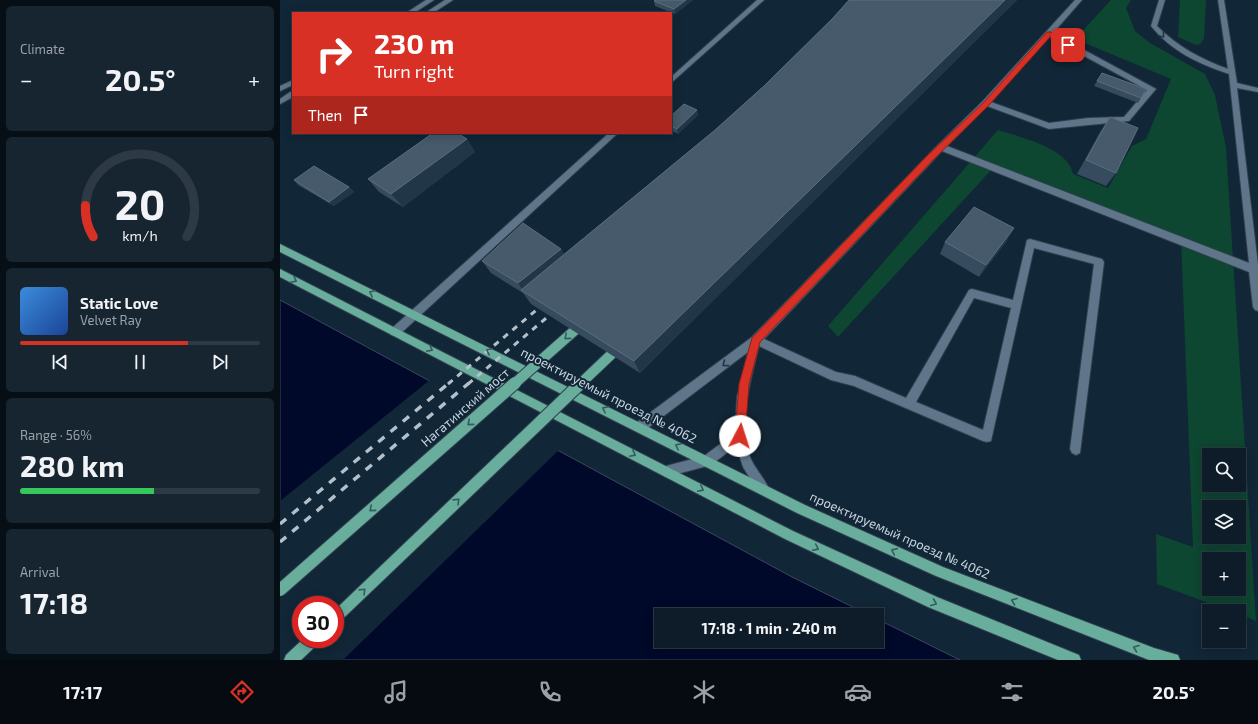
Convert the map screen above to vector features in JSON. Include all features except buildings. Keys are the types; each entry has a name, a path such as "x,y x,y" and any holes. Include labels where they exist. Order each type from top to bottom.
{"main road":[{"name":"проектируемый проезд № 4062","path":"280,248 808,512 940,572 1146,652 1173,660"},
{"path":"280,273 789,535 933,602 1074,660"},
{"name":"Нагатинский мост","path":"280,590 592,315"},
{"path":"344,609 627,340"},
{"path":"291,660 304,648"}],"street":[{"path":"411,12 431,0"},
{"path":"430,12 450,0"},
{"path":"672,81 761,0"},
{"path":"640,427 756,340 941,147 986,103 1079,0"},
{"path":"1162,0 1154,26 1168,41 1189,56 1214,68 1232,73"},
{"path":"1221,0 1232,73 1258,307"},
{"path":"986,103 1049,126 1088,121 1126,120 1152,89 1049,34"},
{"path":"280,89 292,83"},
{"path":"1233,85 1258,90"},
{"path":"280,102 292,95"},
{"path":"395,332 613,134"},
{"path":"941,147 1253,269"},
{"path":"756,340 835,377 855,381 987,436 1030,243 1099,262 1076,449"},
{"path":"909,404 972,293 1016,305"},
{"path":"756,340 744,384 740,436 744,455 763,489"},
{"path":"666,471 707,461 740,436"}],"green space":[{"path":"1111,0 1131,0 1126,8 1135,31 1150,43 1205,74 1215,95 1226,148 1245,448 1202,448 1202,492 1246,492 1246,463 1256,621 1246,617 1246,604 1211,604 1157,584 1156,534 1193,547 1181,240 993,168 838,337 828,326 998,130 1030,140 1053,150 1063,157 1070,165 1073,174 1108,188 1132,146 1146,139 1171,79 1075,39"},
{"path":"1180,0 1206,0 1204,39 1200,44 1196,45 1178,37"}],"water":[{"path":"280,300 792,577 855,608 654,608 654,648 884,648 884,622 960,660 280,660"}],"pier":[{"path":"431,379 560,449 343,660 280,660 280,501"}],"railway":[{"path":"448,384 546,302"},
{"path":"468,384 557,309"},
{"path":"280,524 449,383"},
{"path":"280,542 469,383"}],"route":[{"path":"740,436 744,384 756,340 781,312 930,158 986,103 1049,34 1068,45"}]}
